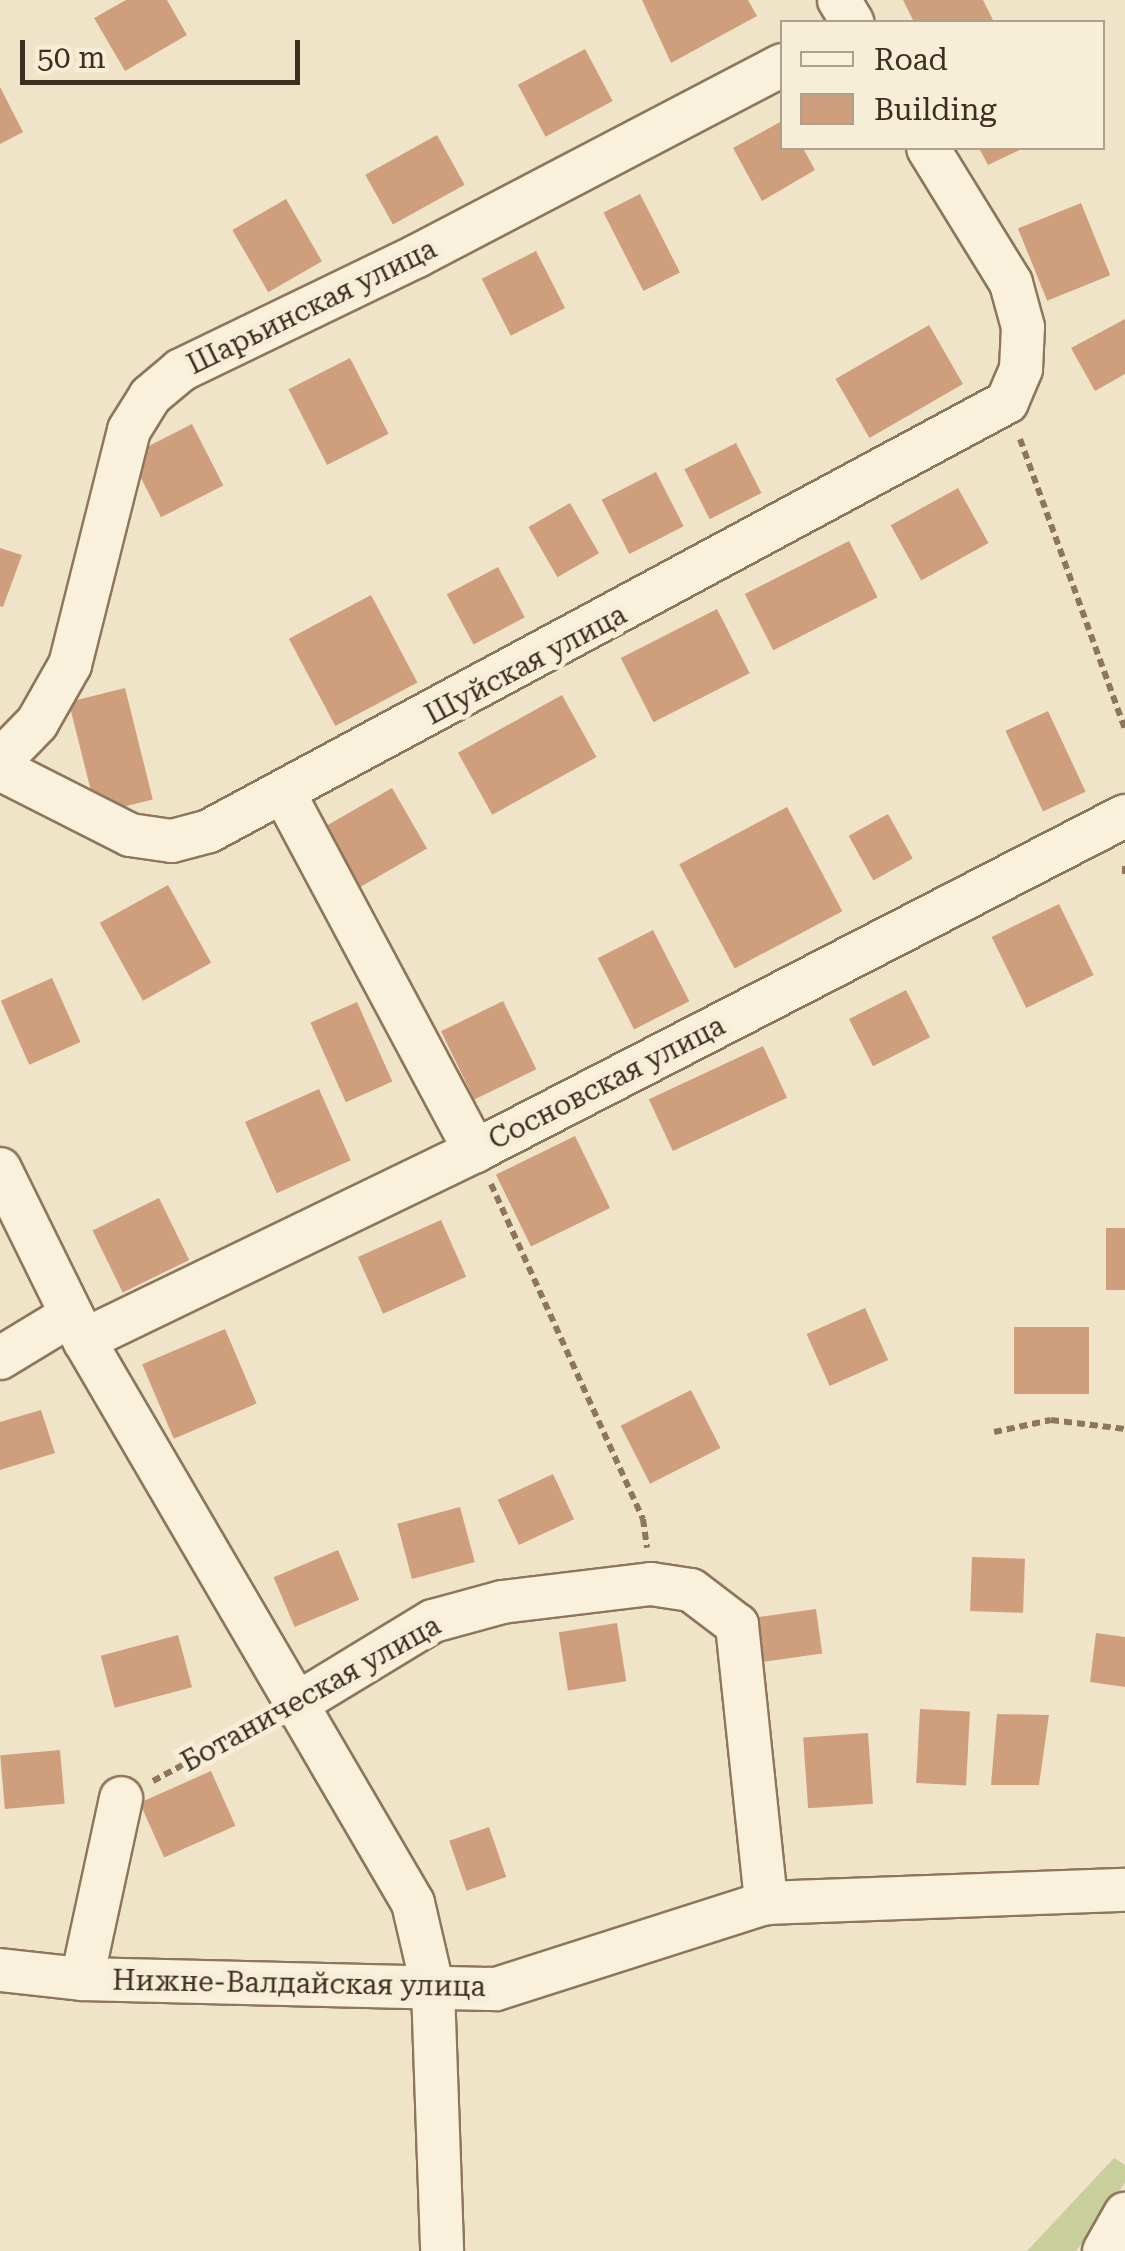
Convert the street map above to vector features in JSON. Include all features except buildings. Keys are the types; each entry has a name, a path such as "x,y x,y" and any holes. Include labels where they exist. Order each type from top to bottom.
{"street":[{"name":"Шарьинская улица","path":"0,762 37,723 70,665 130,430 150,396 181,370 417,256 780,66"},
{"path":"929,150 1011,283 1023,326 1014,385"},
{"name":"Шуйская улица","path":"0,769 130,834 172,841 285,795 1014,385"},
{"path":"285,795 475,1152"},
{"name":"Сосновская улица","path":"0,1358 77,1328 475,1152 1125,816"},
{"path":"0,1169 77,1328 293,1706 413,1903 434,1989 442,2251"},
{"name":"Ботаническая улица","path":"293,1706 434,1621 502,1602 651,1584 691,1590 737,1625 766,1903"},
{"path":"82,1979 121,1798"},
{"name":"Нижне-Валдайская улица","path":"0,1970 82,1979 496,1989 766,1903 1125,1890"},
{"path":"1104,2251 1125,2214"}],"path":[{"path":"1014,385 1125,729"},
{"path":"1125,866 1125,876"},
{"path":"475,1152 643,1519 651,1584"},
{"path":"994,1432 1051,1420 1125,1430"},
{"name":"Ботаническая улица","path":"121,1798 293,1706"}],"green space":[{"path":"1114,2158 1125,2165 1125,2183 1076,2251 1027,2251"}]}
